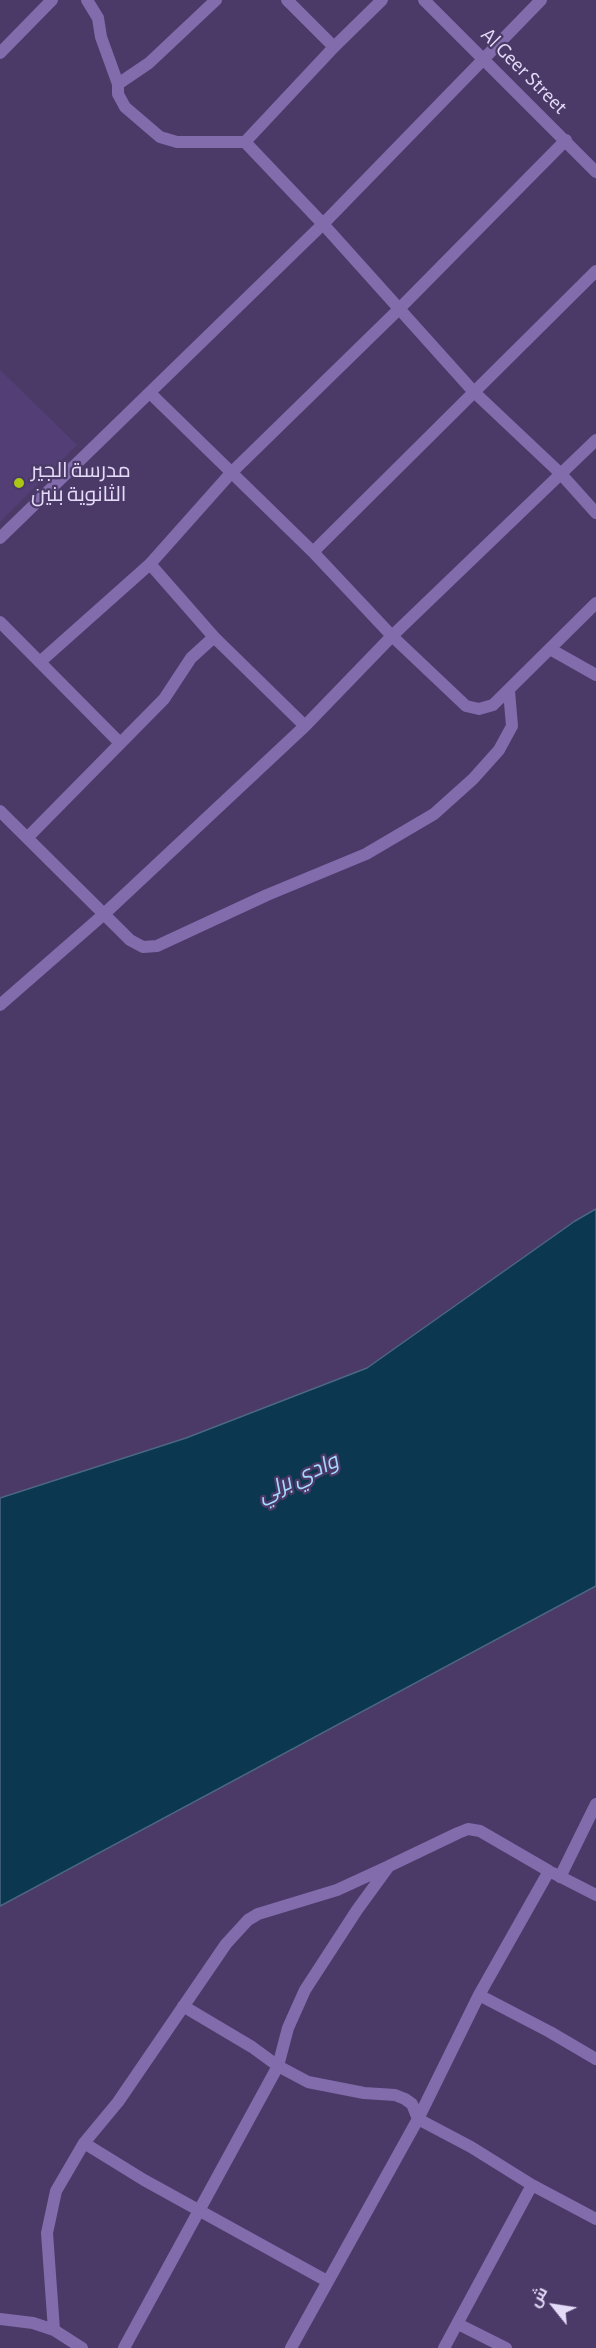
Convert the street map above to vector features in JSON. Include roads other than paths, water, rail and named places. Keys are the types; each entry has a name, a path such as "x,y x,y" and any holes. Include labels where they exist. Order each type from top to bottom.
{"street":[{"path":"0,53 52,0"},
{"path":"87,0 98,18 101,37 118,84 118,94 125,107 160,137 177,142 245,142 323,224 473,391 561,474 596,513"},
{"path":"118,84 149,63 216,0"},
{"path":"287,0 334,47"},
{"path":"245,142 334,47 382,0"},
{"name":"Al Geer Street","path":"424,0 596,172"},
{"path":"0,538 323,224 541,0"},
{"path":"41,661 150,564 231,472 398,310 566,140"},
{"path":"313,552 596,271"},
{"path":"150,393 313,552 392,636 466,706 479,709 493,705 596,603"},
{"path":"0,1005 103,915 305,726 392,636 596,440"},
{"path":"150,564 214,637 305,726"},
{"path":"0,622 120,743"},
{"path":"27,838 164,699 191,658 214,637"},
{"path":"550,649 596,675"},
{"path":"0,811 130,940 142,947 157,946 267,895 366,854 441,808 473,779 499,750 512,726 509,691"},
{"path":"291,2348 418,2119 479,1995 596,1804"},
{"path":"54,2330 47,2233 51,2205 56,2191 84,2142 118,2102 226,1944 248,1920 258,1914 337,1890 468,1829 480,1831 554,1874 596,1895"},
{"path":"124,2348 278,2066 288,2028 305,1990 388,1866"},
{"path":"479,1995 593,2057 596,2043"},
{"path":"183,2006 252,2047 278,2066 308,2082 364,2093 395,2095 405,2099 412,2104 418,2119 596,2219"},
{"path":"84,2142 144,2180 327,2281"},
{"path":"444,2348 532,2185"},
{"path":"0,2319 33,2323 54,2330 82,2348"},
{"path":"458,2324 506,2348"}],"water":[{"name":"وادي برلي","path":"596,1209 596,1586 0,1906 0,1498 186,1438 367,1368 575,1221"}],"place":[{"name":"مدرسة الجير الثانوية بنين","path":"19,483"}]}
